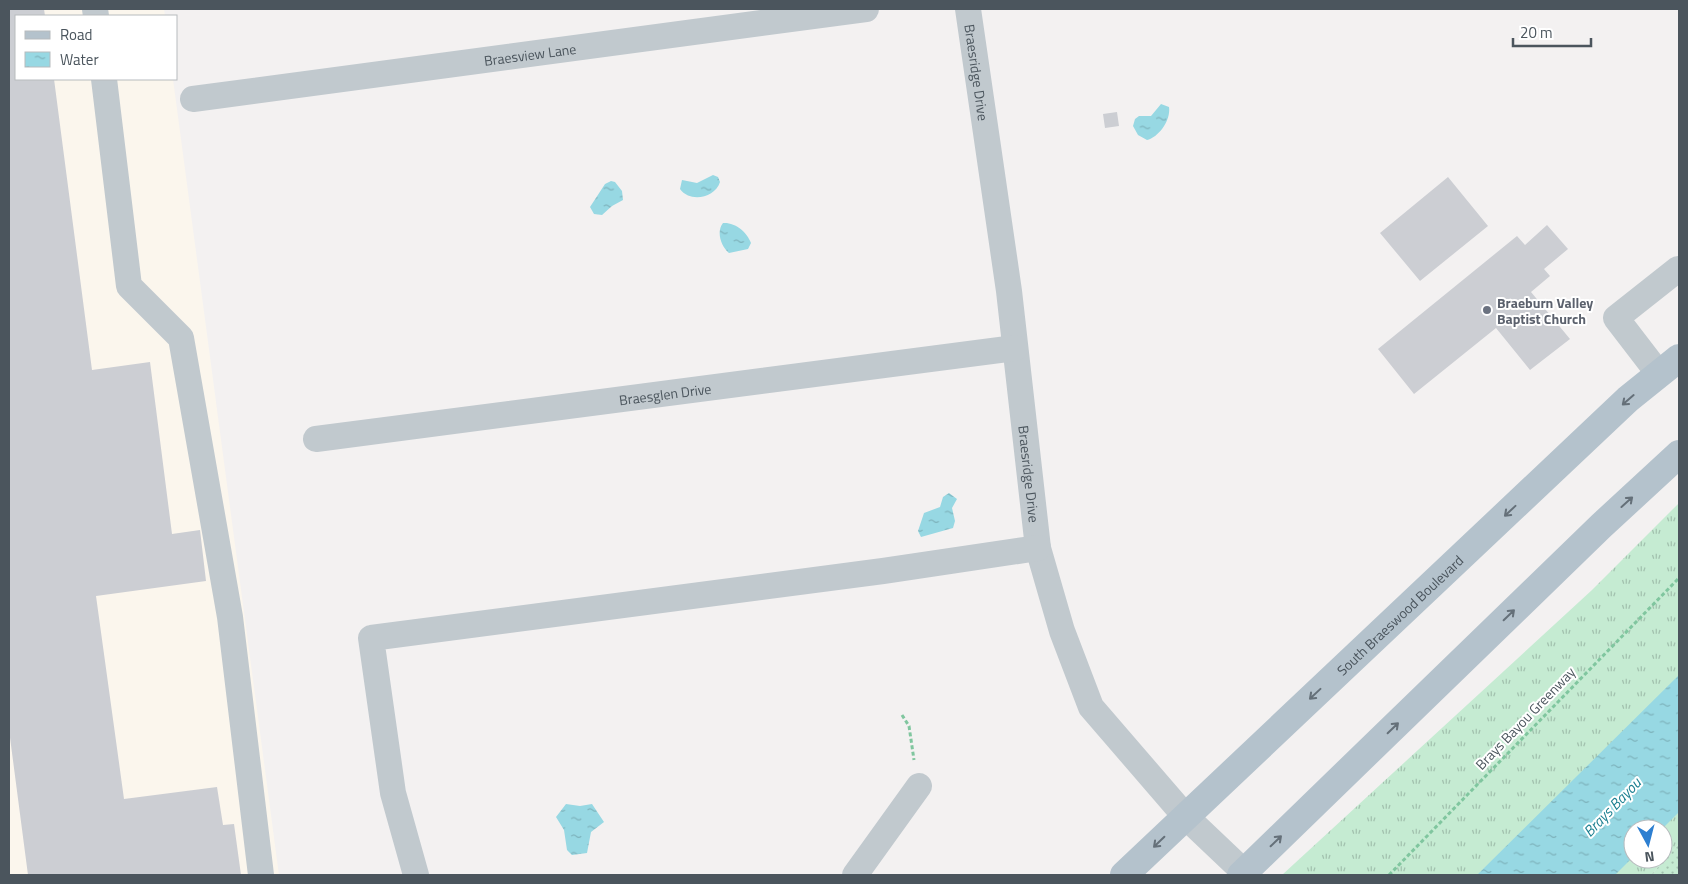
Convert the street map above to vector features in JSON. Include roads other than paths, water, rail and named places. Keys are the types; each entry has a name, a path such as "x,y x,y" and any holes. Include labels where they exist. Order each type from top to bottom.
{"main road":[{"name":"South Braeswood Boulevard","path":"1124,875 1621,406 1669,366"},
{"path":"1243,874 1601,526 1679,454"}],"street":[{"name":"Braesview Lane","path":"193,99 866,9"},
{"name":"Braesridge Drive","path":"968,9 1015,348 1038,548 1062,631 1090,707 1186,816 1243,874"},
{"path":"104,80 129,286 180,338 230,617 261,875"},
{"path":"1669,366 1616,318 1678,269 1679,271"},
{"name":"Braesglen Drive","path":"316,439 1015,348"},
{"path":"416,875 393,793 370,638 883,571 1038,548"},
{"path":"855,875 918,787"}],"water":[{"path":"1161,104 1169,107 1168,117 1160,132 1147,140 1138,135 1133,126 1135,119 1139,116 1151,116"},
{"path":"713,175 718,177 720,182 713,192 708,195 702,197 690,196 680,189 682,180 697,183"},
{"path":"611,181 615,182 622,191 623,200 612,206 602,215 594,214 590,207 605,184"},
{"path":"723,223 732,224 744,232 751,243 748,249 729,253 726,250 720,235"},
{"path":"949,493 957,499 952,508 955,521 953,528 921,537 918,531 924,513 940,507 943,497"},
{"name":"Brays Bayou","path":"1679,675 1679,812 1672,819 1623,819 1623,867 1615,875 1477,875"},
{"path":"566,804 580,806 592,804 604,822 591,832 587,853 572,855 567,850 564,830 556,817"}],"place":[{"name":"Braeburn Valley Baptist Church","path":"1487,310"}]}
